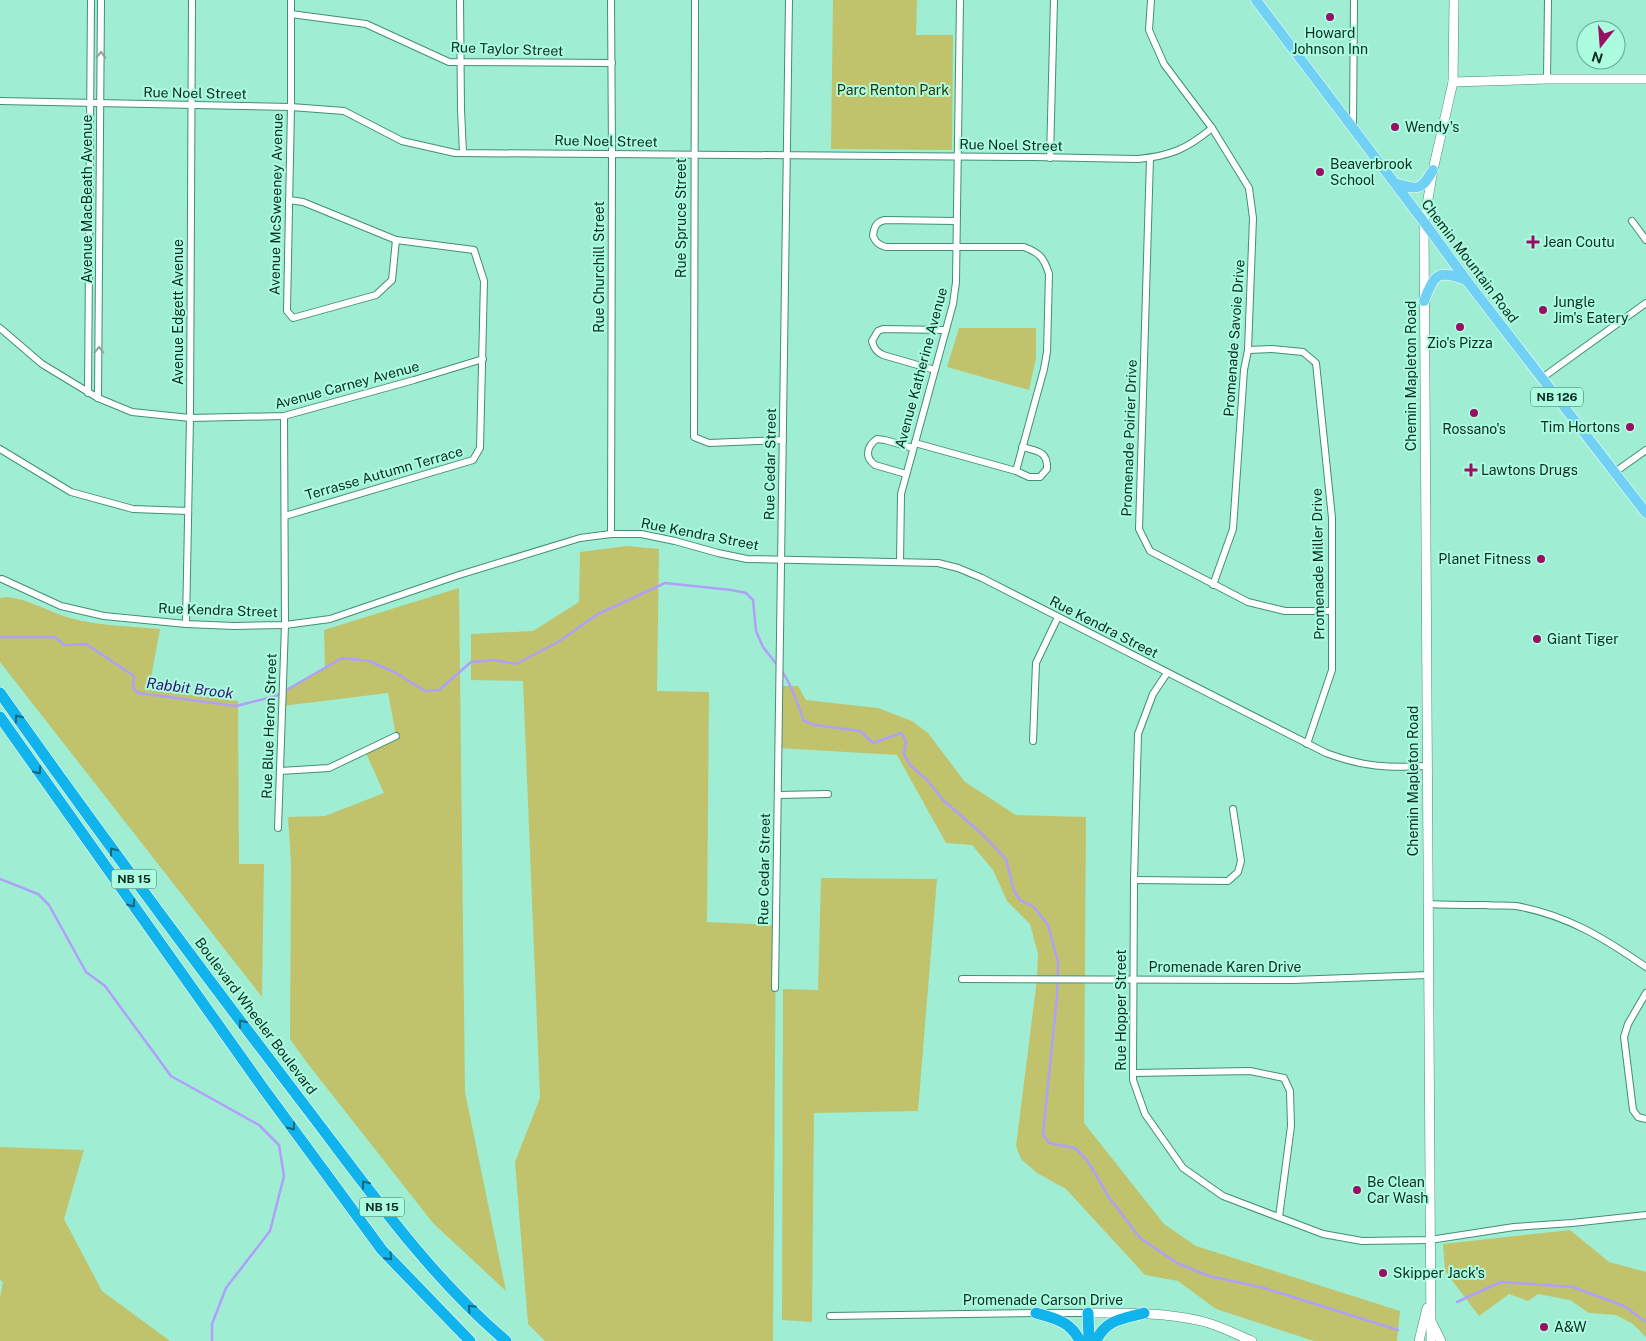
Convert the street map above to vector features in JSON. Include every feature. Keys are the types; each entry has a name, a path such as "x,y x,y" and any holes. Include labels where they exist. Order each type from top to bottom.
{"highway":[{"name":"Boulevard Wheeler Boulevard","path":"0,693 104,839 410,1243 486,1323 506,1341"},
{"name":"NB 15","path":"0,718 263,1088 382,1250 470,1341"},
{"path":"1036,1313 1061,1320 1071,1326 1080,1341"},
{"path":"1096,1341 1100,1332 1108,1324 1144,1313"},
{"path":"1088,1314 1089,1341"}],"main road":[{"name":"Chemin Mapleton Road","path":"1431,1341 1424,222 1433,170 1453,82 1454,0"},
{"name":"Chemin Mountain Road","path":"1260,2 1467,281 1646,513"},
{"path":"1453,82 1547,79 1646,79"},
{"path":"1395,183 1413,189 1425,184 1433,170"},
{"path":"1424,301 1432,282 1440,275 1449,274 1467,281"},
{"path":"1419,1341 1430,1296"},
{"name":"Promenade Carson Drive","path":"1088,1314 1144,1313 1172,1316 1202,1321 1252,1341"},
{"path":"1430,1319 1441,1341"}],"street":[{"name":"Avenue MacBeath Avenue","path":"88,393 91,0"},
{"name":"Avenue MacBeath Avenue","path":"98,398 101,0"},
{"name":"Avenue Edgett Avenue","path":"186,624 190,418 192,0"},
{"name":"Avenue McSweeney Avenue","path":"291,0 287,311 293,318 376,295 392,280 396,240"},
{"path":"460,0 463,153"},
{"name":"Rue Churchill Street","path":"611,0 611,534"},
{"name":"Rue Spruce Street","path":"695,0 694,436 709,443 783,440"},
{"name":"Rue Cedar Street","path":"775,988 789,0"},
{"name":"Avenue Katherine Avenue","path":"900,562 901,494 953,304 955,290 960,0"},
{"path":"1050,158 1054,0"},
{"name":"Promenade Savoie Drive","path":"1151,0 1149,30 1164,64 1212,128 1249,188 1253,218 1248,350 1244,370 1233,528 1213,585"},
{"path":"1352,127 1354,0"},
{"path":"1547,79 1548,0"},
{"name":"Rue Taylor Street","path":"291,14 366,24 449,62 612,63"},
{"name":"Rue Noel Street","path":"0,101 291,107 344,111 402,141 455,153 1138,159 1181,150 1212,128"},
{"name":"Promenade Poirier Drive","path":"1150,158 1139,529 1150,551 1248,602 1285,611 1332,611"},
{"name":"Terrasse Autumn Terrace","path":"285,516 474,460 480,448 484,281 474,250 396,240 302,202 289,200"},
{"path":"956,220 879,221 873,236 875,241 886,247 1024,247 1036,252 1046,262 1049,274 1048,352 1016,471"},
{"path":"1632,221 1646,240"},
{"path":"1542,378 1646,303"},
{"name":"Avenue Carney Avenue","path":"0,328 42,364 98,398 132,412 190,418 284,416 483,359"},
{"path":"935,370 883,356 877,352 872,341 878,331 883,329 946,330"},
{"name":"Promenade Miller Drive","path":"1248,350 1272,349 1303,352 1316,363 1332,518 1332,670 1307,744"},
{"name":"Rue Blue Heron Street","path":"278,828 285,625 284,416"},
{"path":"906,474 875,465 871,462 868,452 869,447 877,439 885,440 1016,471 1035,478 1040,477 1046,468 1045,457 1042,453 1022,446"},
{"path":"0,450 72,492 133,509 188,511"},
{"path":"1615,472 1646,450"},
{"name":"Rue Kendra Street","path":"2,579 61,606 104,616 186,624 234,626 285,625 330,618 524,554 580,538 611,534 641,534 747,559 938,563 958,568 1307,744 1345,760 1369,766 1398,768 1427,766"},
{"path":"1033,741 1036,663 1058,617"},
{"name":"Rue Hopper Street","path":"1167,673 1153,694 1138,734 1134,880 1133,1073 1145,1114 1183,1168 1223,1196 1323,1234 1362,1240 1430,1240 1514,1227 1572,1224 1646,1215"},
{"path":"280,771 329,768 396,736"},
{"path":"778,795 828,794"},
{"path":"1134,880 1228,881 1238,872 1241,861 1233,808"},
{"path":"1428,904 1514,906 1537,911 1560,918 1585,929 1609,942 1646,967"},
{"name":"Promenade Karen Drive","path":"962,979 1293,980 1428,975"},
{"path":"1646,993 1628,1024 1624,1037 1633,1110 1638,1116 1646,1119"},
{"path":"1133,1073 1250,1071 1284,1078 1290,1091 1291,1126 1279,1218"},
{"name":"Promenade Carson Drive","path":"830,1316 1088,1314"}],"green space":[{"name":"Parc Renton Park","path":"833,0 917,0 916,35 953,35 952,150 831,149"},
{"path":"959,328 1036,328 1036,358 1029,390 947,367"},
{"path":"627,546 659,549 657,691 709,692 707,922 776,925 773,1341 545,1341 528,1324 515,1162 540,1098 523,681 471,680 471,634 533,631 579,602 580,552"},
{"path":"459,588 465,1092 506,1291 433,1223 290,1039 291,864 288,817 325,816 384,793 365,751 396,736 388,693 282,706 282,692 325,668 324,630"},
{"path":"7,597 23,600 81,621 160,629 149,689 238,701 239,864 264,864 262,997 0,662 0,598"},
{"path":"779,686 798,686 806,700 878,708 912,721 928,733 965,782 1016,815 1086,817 1084,1123 1164,1224 1196,1246 1400,1311 1397,1341 1314,1341 1216,1309 1178,1281 1145,1275 1066,1189 1037,1173 1021,1159 1016,1146 1037,979 1038,954 1030,924 1007,901 993,870 972,845 946,843 897,755 778,748"},
{"path":"821,878 937,879 918,1111 814,1113 812,1322 782,1320 783,989 818,990"},
{"path":"0,1147 84,1150 64,1219 102,1291 170,1341 0,1341 0,1298 3,1282 0,1280"},
{"path":"1570,1230 1609,1262 1646,1272 1646,1337 1633,1324 1616,1315 1589,1313 1570,1300 1538,1294 1528,1301 1509,1294 1479,1316 1445,1271 1443,1244"}],"waterway":[{"name":"Rabbit Brook","path":"0,637 55,637 64,645 86,644 134,676 133,688 138,693 236,706 276,696 342,658 369,661 396,673 425,691 439,690 471,662 494,660 516,664 558,642 598,614 665,583 746,593 753,600 756,631 763,647 778,666"},
{"path":"781,670 791,687 804,721 815,725 860,731 873,743 901,733 906,741 904,754 911,766 927,780 943,800 982,834 1006,859 1014,891 1020,900 1034,907 1048,925 1058,962 1057,997 1043,1134 1049,1143 1075,1148 1087,1160 1108,1196 1140,1238 1177,1263 1209,1276 1264,1288 1398,1330"},
{"path":"0,879 38,894 49,905 86,972 105,986 171,1076 259,1125 279,1145 284,1176 270,1231 226,1288 212,1324 212,1341"},
{"path":"1457,1302 1501,1282 1573,1287 1624,1306 1646,1322"}],"place":[{"name":"Howard Johnson Inn","path":"1330,17"},
{"name":"Wendy's","path":"1395,127"},
{"name":"Beaverbrook School","path":"1320,172"},
{"name":"Jean Coutu","path":"1533,242"},
{"name":"Jungle Jim's Eatery","path":"1543,310"},
{"name":"Zio's Pizza","path":"1460,327"},
{"name":"Rossano's","path":"1474,413"},
{"name":"Tim Hortons","path":"1630,427"},
{"name":"Lawtons Drugs","path":"1471,470"},
{"name":"Planet Fitness","path":"1541,559"},
{"name":"Giant Tiger","path":"1537,639"},
{"name":"Be Clean Car Wash","path":"1357,1190"},
{"name":"Skipper Jack's","path":"1383,1273"},
{"name":"A&W","path":"1544,1327"}]}
